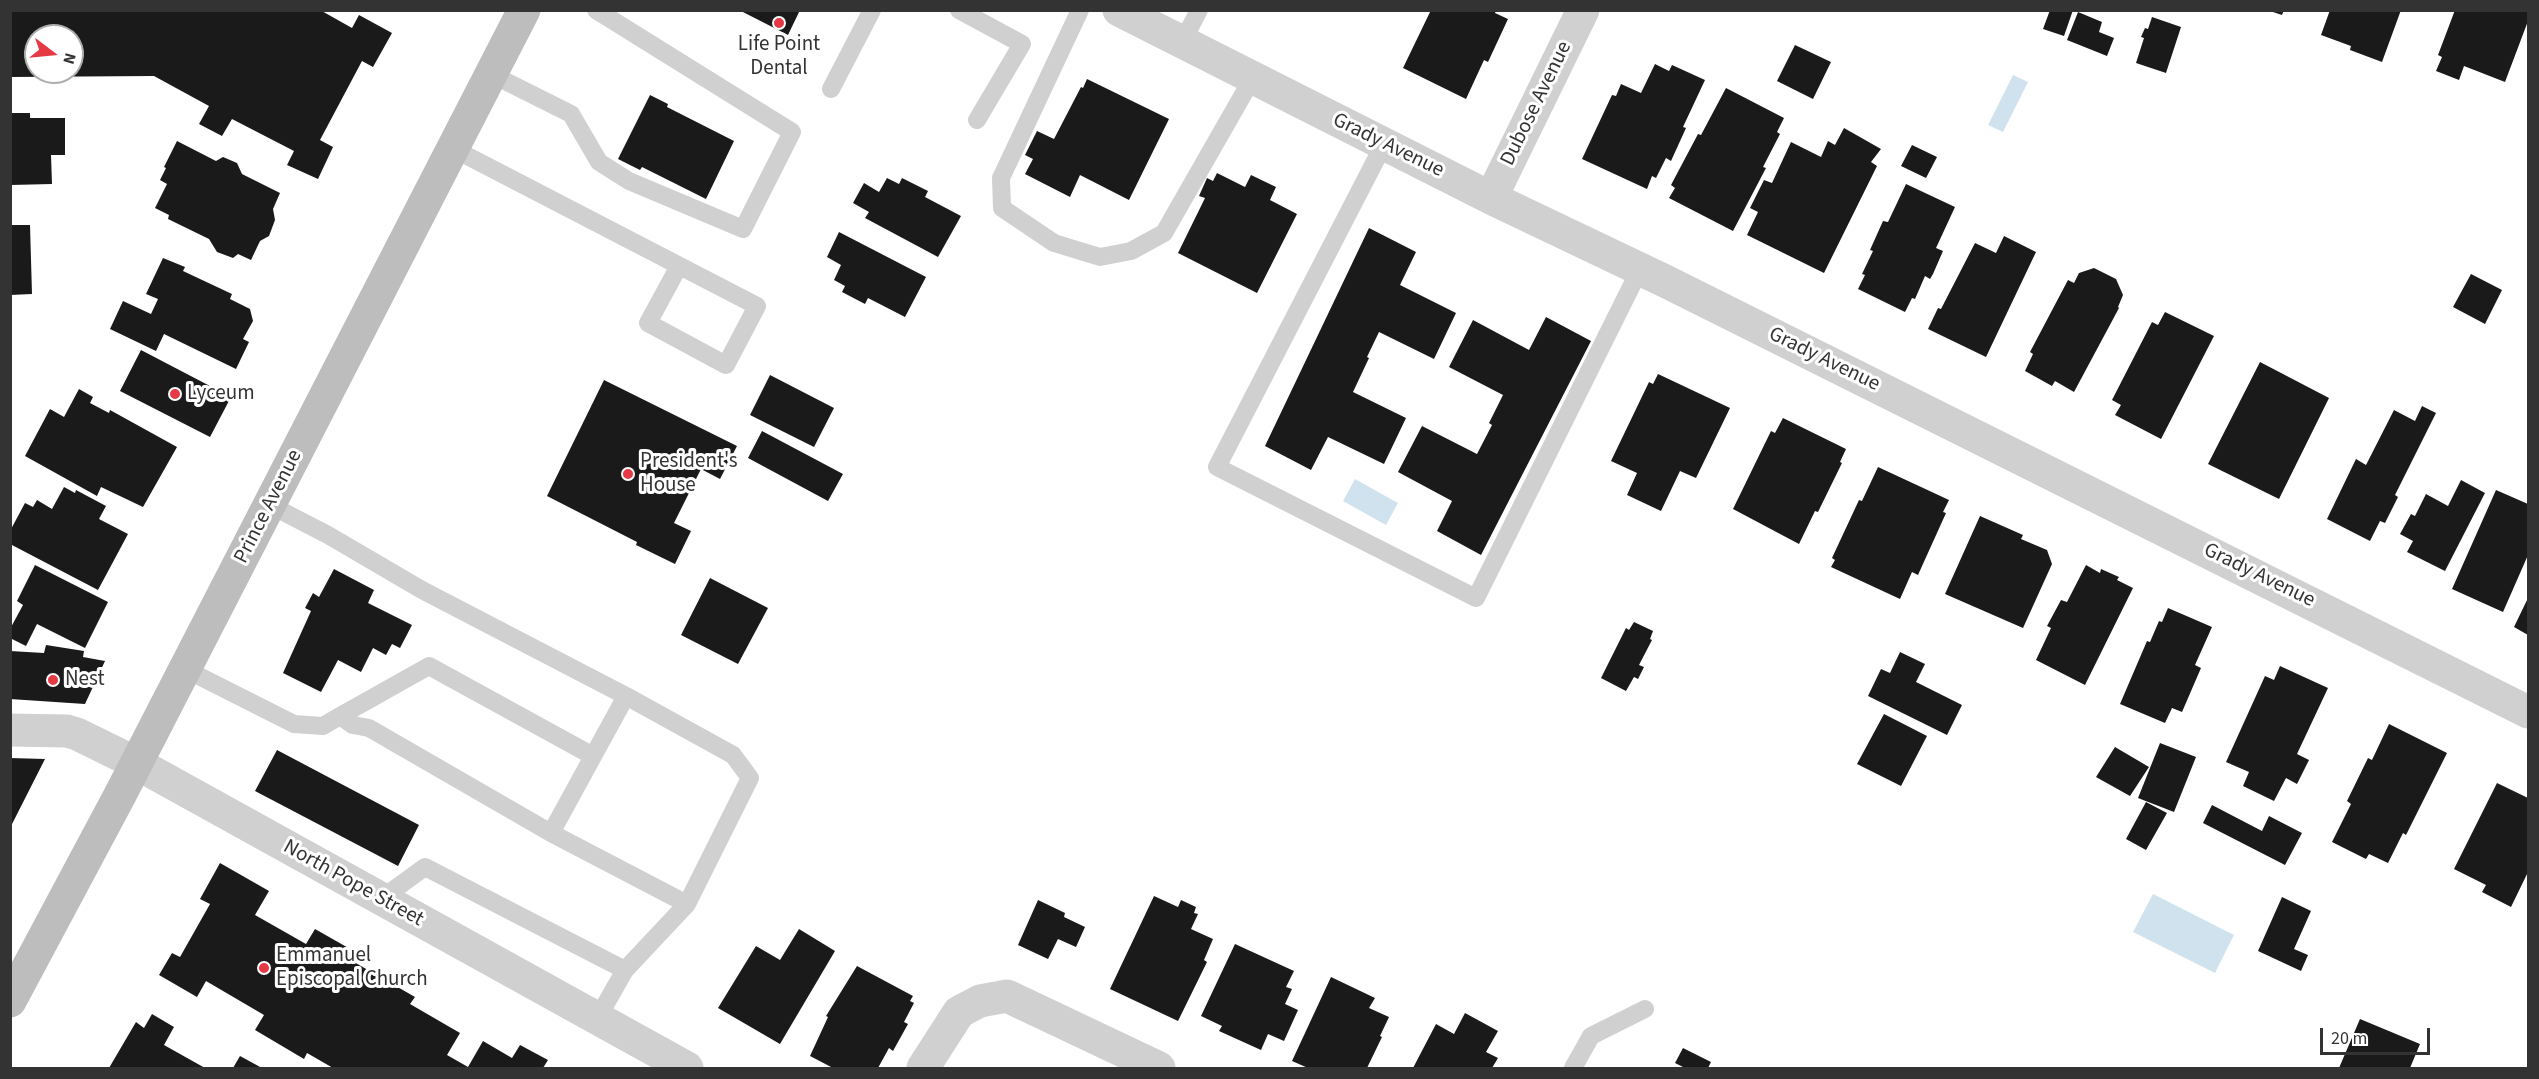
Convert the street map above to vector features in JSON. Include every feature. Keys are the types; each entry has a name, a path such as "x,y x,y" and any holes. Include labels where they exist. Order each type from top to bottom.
{"main road":[{"name":"Prince Avenue","path":"10,1001 136,764 524,10"}],"street":[{"name":"Grady Avenue","path":"1119,10 1182,44 1491,198 1640,269 2529,712"},
{"name":"Dubose Avenue","path":"1491,198 1583,10"},
{"name":"North Pope Street","path":"10,730 67,731 77,734 136,764 687,1068"},
{"path":"923,1068 959,1012 980,1001 1007,996 1159,1068"}],"lane":[{"path":"490,74 571,114 599,162 629,181 743,229 792,132 596,10"},
{"path":"831,89 872,10"},
{"path":"959,10 1022,44 977,120"},
{"path":"1080,10 1001,178 1002,208 1054,243 1100,257 1131,251 1164,233 1252,79"},
{"path":"1182,44 1199,10"},
{"path":"1384,144 1217,467 1476,598 1640,269"},
{"path":"452,148 757,306 726,365 648,323 679,266"},
{"path":"270,505 328,535 422,590 626,696 733,755 750,778 687,904 625,970 597,1019"},
{"path":"185,669 294,724 323,726 429,666 593,756"},
{"path":"551,833 626,696"},
{"path":"340,716 353,725 369,728 551,833 687,904"},
{"path":"381,899 425,867 625,970"},
{"path":"1573,1068 1591,1036 1645,1009"}],"water":[{"path":"2013,75 2028,82 2003,132 1988,125"},
{"path":"1355,479 1398,503 1386,525 1343,501"},
{"path":"2153,894 2234,935 2215,973 2133,932"}],"building":[{"path":"10,10 320,10 352,28 359,15 392,33 373,67 362,61 320,140 333,147 318,179 287,165 294,151 232,119 222,136 199,124 209,106 154,76 84,76 84,24 24,24 24,77 10,77"},
{"name":"Life Point Dental","path":"739,10 800,10 788,35"},
{"path":"1431,10 1496,10 1495,13 1508,19 1488,62 1484,60 1466,99 1403,68"},
{"path":"2050,10 2073,10 2064,36 2043,29"},
{"path":"2267,10 2284,10 2282,15"},
{"path":"2330,10 2401,10 2382,62 2350,50 2351,46 2321,35"},
{"path":"2455,10 2528,10 2528,21 2505,82 2464,66 2459,80 2436,71 2442,57 2438,55"},
{"path":"2078,12 2102,22 2099,32 2114,38 2107,56 2067,40"},
{"path":"2152,17 2181,27 2166,73 2136,63 2144,38 2141,37 2145,28 2148,29"},
{"path":"1795,45 1831,62 1813,99 1777,81"},
{"path":"1655,64 1669,71 1672,65 1705,80 1683,127 1686,128 1671,161 1666,158 1656,178 1652,176 1647,189 1582,159 1612,95 1616,96 1621,84 1641,93"},
{"path":"1087,79 1169,119 1129,200 1080,175 1070,197 1025,174 1033,159 1025,155 1037,131 1054,139"},
{"path":"1726,88 1784,118 1777,132 1780,134 1763,167 1766,168 1733,231 1669,198 1675,188 1671,185"},
{"path":"650,95 668,104 667,107 734,141 706,199 642,167 640,170 618,159"},
{"path":"10,113 30,113 30,118 65,118 65,155 51,155 52,184 10,185"},
{"path":"1844,128 1881,149 1871,162 1877,166 1824,273 1747,235 1758,212 1750,208 1764,180 1772,183 1791,142 1821,157 1828,141 1835,145"},
{"path":"177,141 216,161 223,157 237,163 242,174 280,193 273,209 275,220 269,236 260,241 251,260 238,254 233,258 217,252 209,239 168,219 169,215 155,208 167,184 160,180 166,168 164,167"},
{"path":"1912,145 1937,157 1926,178 1901,166"},
{"path":"1217,173 1245,187 1251,175 1276,187 1270,200 1297,214 1257,293 1178,253 1205,198 1199,196 1207,178 1213,181"},
{"path":"887,178 899,184 902,178 928,191 925,197 961,216 938,257 865,218 869,212 853,203 864,183 879,192"},
{"path":"1906,184 1955,207 1936,248 1943,251 1933,274 1930,279 1925,276 1915,299 1912,298 1905,312 1858,289 1873,251 1870,250 1883,221 1888,222"},
{"path":"10,225 30,225 32,294 10,295"},
{"path":"1369,228 1416,252 1400,285 1456,313 1434,359 1379,332 1367,357 1369,358 1353,392 1406,418 1384,464 1328,437 1311,470 1265,446"},
{"path":"839,232 926,277 905,317 868,298 865,304 842,292 845,286 834,280 841,265 827,257"},
{"path":"2004,236 2036,252 1986,357 1928,329 1938,308 1941,309 1975,243 1996,253"},
{"path":"163,258 185,267 183,271 232,294 230,299 250,309 253,321 243,339 249,342 236,369 164,334 156,351 110,329 123,301 151,314 158,299 146,294"},
{"path":"2094,268 2116,279 2123,295 2119,308 2074,392 2055,381 2052,386 2025,371 2033,354 2030,352 2068,280 2074,283 2079,273"},
{"path":"2471,274 2502,290 2485,324 2453,307"},
{"path":"2165,312 2214,336 2161,439 2115,415 2121,405 2112,400 2152,322 2158,325"},
{"path":"1546,317 1591,341 1481,555 1437,531 1452,501 1398,472 1422,426 1477,454 1492,425 1489,423 1503,395 1449,367 1473,320 1529,350"},
{"name":"Lyceum","path":"141,350 231,397 210,437 120,391"},
{"path":"2260,362 2329,398 2279,499 2208,464"},
{"path":"1658,374 1730,408 1696,478 1680,471 1661,511 1627,495 1637,473 1611,461 1649,382 1653,384"},
{"path":"770,375 834,408 814,447 750,415"},
{"name":"President's House","path":"604,380 737,446 720,479 701,469 674,523 691,531 675,564 547,496"},
{"path":"79,389 93,397 90,403 109,413 110,410 177,447 143,507 101,487 97,496 25,456 50,409 64,417"},
{"path":"2422,406 2436,413 2395,495 2398,497 2385,523 2380,521 2370,541 2327,519 2356,459 2366,465 2394,410 2415,421"},
{"path":"1783,418 1846,449 1840,462 1842,463 1818,512 1815,511 1799,544 1733,509 1771,431 1775,433"},
{"path":"762,431 843,474 828,501 748,458"},
{"path":"1878,467 1949,500 1943,512 1946,513 1918,575 1912,572 1900,599 1831,567 1835,560 1832,558 1859,500 1862,501"},
{"path":"2461,480 2485,493 2445,571 2407,552 2413,541 2400,534 2411,514 2415,516 2426,494 2448,506"},
{"path":"64,487 75,493 76,490 106,506 99,519 128,534 98,590 10,544 10,531 25,503 33,507 37,500 52,509"},
{"path":"2496,490 2528,504 2528,555 2503,612 2452,589"},
{"path":"1980,516 2023,535 2021,539 2047,550 2052,564 2023,628 1945,594"},
{"path":"35,565 108,602 85,648 37,624 26,646 10,638 10,629 23,605 17,601"},
{"path":"2086,565 2100,573 2101,569 2119,577 2117,580 2133,588 2085,685 2036,660 2051,628 2047,626 2061,600 2067,602"},
{"path":"334,569 374,590 368,603 412,625 400,648 392,644 386,655 373,648 361,672 338,660 321,692 283,673 311,611 305,608 313,593 319,597"},
{"path":"710,578 768,608 738,664 681,635"},
{"path":"2528,598 2528,635 2514,627"},
{"path":"2168,608 2212,627 2195,665 2201,668 2182,712 2172,708 2165,723 2120,704 2147,641 2150,642 2159,621 2162,622"},
{"path":"1634,622 1653,631 1650,639 1652,640 1639,665 1644,667 1638,679 1634,677 1626,691 1601,678 1626,628 1629,630"},
{"name":"Nest","path":"46,645 84,651 83,657 105,661 85,704 10,699 10,651 44,653"},
{"path":"1900,652 1925,664 1916,682 1962,705 1947,735 1868,696 1881,669 1890,673"},
{"path":"2280,666 2328,688 2297,754 2309,760 2297,784 2286,778 2274,801 2243,786 2249,772 2226,762 2265,676 2274,680"},
{"path":"1884,714 1927,736 1901,786 1857,764"},
{"path":"2389,724 2447,753 2406,835 2403,833 2388,863 2369,854 2366,859 2332,842 2351,804 2347,801 2368,758 2372,760"},
{"path":"2160,743 2196,757 2174,812 2138,798"},
{"path":"2115,747 2149,767 2130,796 2096,777"},
{"path":"277,750 419,825 398,866 255,791"},
{"path":"10,758 45,759 10,828"},
{"path":"2497,783 2528,798 2528,872 2511,907 2482,892 2486,885 2454,869"},
{"path":"2146,802 2167,813 2146,850 2126,839"},
{"path":"2212,805 2262,831 2269,816 2302,833 2285,865 2203,823"},
{"name":"Emmanuel Episcopal Church","path":"220,863 269,891 255,915 306,944 315,929 359,954 354,962 415,997 410,1004 460,1033 447,1055 468,1067 483,1041 512,1058 520,1045 548,1060 543,1068 333,1068 307,1053 304,1059 255,1030 264,1015 206,981 197,997 159,975 172,953 180,957 210,904 200,899"},
{"path":"1154,896 1178,907 1181,900 1196,907 1194,913 1198,914 1191,929 1213,939 1204,960 1207,962 1178,1021 1110,989"},
{"path":"2282,897 2311,911 2294,949 2308,955 2301,971 2258,951"},
{"path":"1038,900 1065,913 1064,917 1085,927 1076,947 1058,939 1048,959 1018,945"},
{"path":"799,929 835,951 780,1044 718,1008 756,946 780,960"},
{"path":"1235,944 1294,971 1286,987 1292,989 1285,1004 1298,1010 1284,1041 1268,1034 1261,1050 1219,1031 1222,1026 1201,1016"},
{"path":"857,966 913,996 910,1001 914,1003 904,1022 908,1024 893,1051 889,1048 878,1068 833,1068 810,1056 828,1017 826,1016"},
{"path":"1331,977 1375,998 1369,1008 1389,1017 1367,1068 1308,1068 1292,1061"},
{"path":"1465,1013 1498,1031 1486,1052 1498,1058 1492,1068 1413,1068 1436,1024 1454,1034"},
{"path":"152,1014 174,1027 164,1045 205,1068 109,1068 136,1022 144,1028"},
{"path":"2360,1019 2420,1044 2410,1068 2339,1068"},
{"path":"1683,1048 1711,1062 1708,1068 1685,1068 1675,1063"},
{"path":"240,1056 262,1068 233,1068"}],"place":[{"name":"Life Point Dental","path":"779,23"},
{"name":"Lyceum","path":"175,394"},
{"name":"President's House","path":"628,474"},
{"name":"Nest","path":"53,680"},
{"name":"Emmanuel Episcopal Church","path":"264,968"}]}
